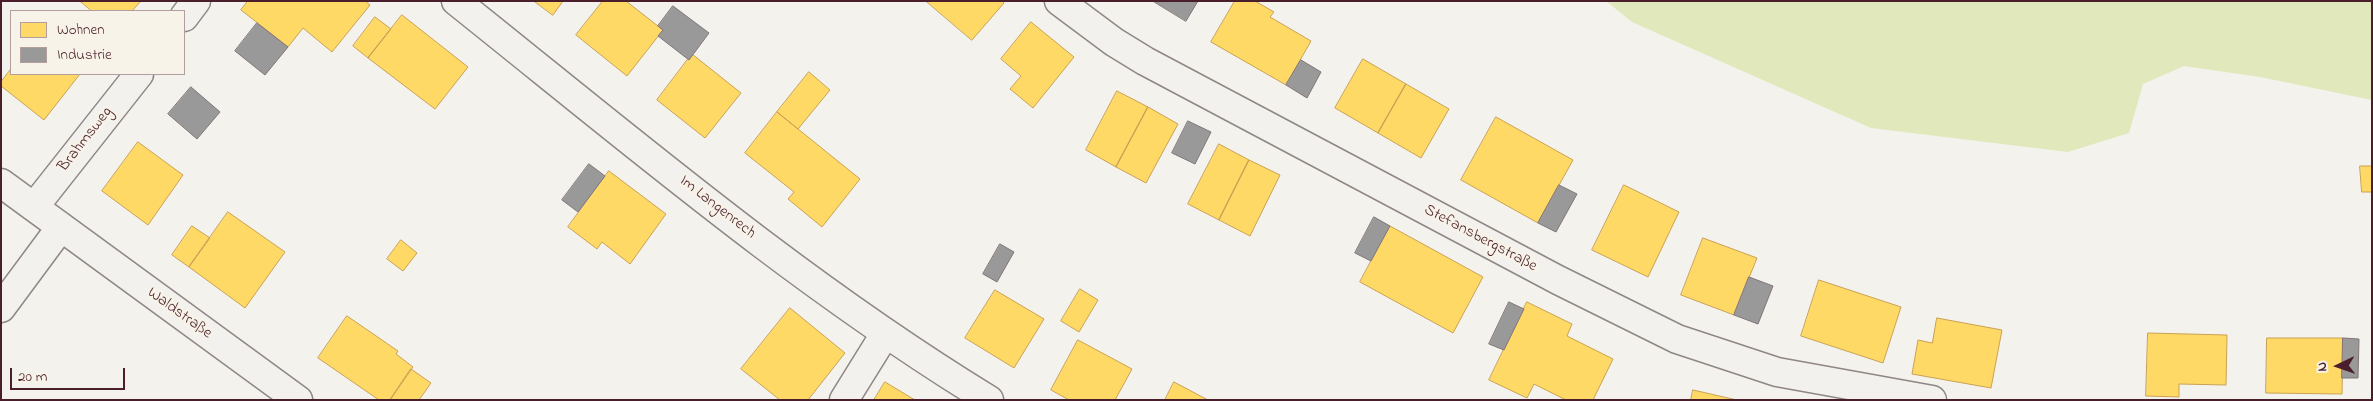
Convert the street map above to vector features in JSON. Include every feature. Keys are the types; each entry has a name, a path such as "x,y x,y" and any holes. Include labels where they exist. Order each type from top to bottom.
{"street":[{"path":"185,16 196,1"},
{"name":"Im Langenrech","path":"456,1 831,297 885,334 989,400"},
{"name":"Stefansbergstraße","path":"1059,1 1114,42 1145,61 1558,280 1677,339 1777,372 1932,400"},
{"name":"Brahmsweg","path":"34,207 138,75"},
{"name":"Waldstraße","path":"1,183 298,400"},
{"path":"1,308 61,228"},
{"path":"844,400 885,334"}],"green space":[{"path":"1606,1 2372,1 2372,100 2260,77 2184,66 2143,84 2129,133 2068,152 1871,128 1632,22"}],"building: Wohnen":[{"path":"80,1 141,1 133,10 91,10"},
{"path":"248,1 365,1 370,5 332,52 303,28 288,47 241,10"},
{"path":"534,1 563,1 553,15"},
{"path":"603,1 626,1 663,30 627,76 576,35"},
{"path":"926,1 1002,1 1004,3 972,40"},
{"path":"1235,1 1255,1 1274,12 1270,17 1311,41 1286,85 1211,42"},
{"path":"402,15 468,67 435,109 368,58"},
{"path":"375,17 391,29 368,58 353,46"},
{"path":"1031,22 1074,57 1033,108 1010,89 1021,76 1001,59"},
{"path":"692,54 741,93 705,138 657,100"},
{"path":"1363,59 1406,84 1378,133 1335,108"},
{"path":"10,70 10,75 79,75 44,120 1,86 1,82"},
{"path":"809,72 830,90 798,129 777,112"},
{"path":"1406,84 1449,109 1421,158 1378,133"},
{"path":"1117,91 1148,107 1116,167 1086,150"},
{"path":"1148,107 1178,124 1146,183 1116,167"},
{"path":"777,112 860,179 822,227 788,199 794,192 745,153"},
{"path":"1496,117 1573,160 1538,223 1461,180"},
{"path":"138,142 183,175 148,225 102,191"},
{"path":"1219,144 1249,160 1219,220 1188,204"},
{"path":"1249,160 1280,175 1250,236 1219,220"},
{"path":"2360,166 2372,166 2372,192 2362,192"},
{"path":"609,171 666,214 630,264 602,242 597,249 568,227"},
{"path":"1624,185 1679,212 1648,277 1592,250"},
{"path":"228,212 285,252 245,308 189,267"},
{"path":"192,226 210,238 189,267 172,255"},
{"path":"1390,226 1483,277 1453,333 1360,282"},
{"path":"1703,238 1757,258 1734,315 1681,295"},
{"path":"401,240 417,253 403,271 387,259"},
{"path":"1819,280 1901,307 1883,363 1801,336"},
{"path":"1080,289 1098,300 1079,332 1061,321"},
{"path":"995,290 1044,319 1014,368 965,338"},
{"path":"1527,302 1572,324 1567,336 1613,359 1593,400 1566,400 1534,384 1527,398 1489,380"},
{"path":"790,308 845,353 808,400 780,400 741,369"},
{"path":"347,316 398,351 396,354 413,367 390,400 379,400 318,358"},
{"path":"1937,318 2002,330 1991,388 1912,374 1918,340 1932,343"},
{"path":"2148,333 2227,335 2226,385 2179,384 2179,397 2146,396"},
{"path":"2267,338 2343,338 2342,394 2266,393"},
{"path":"1078,340 1132,369 1115,400 1069,400 1051,390"},
{"path":"411,369 431,383 419,400 390,400"},
{"path":"885,382 915,400 874,400"},
{"path":"1174,382 1208,400 1165,400"},
{"path":"1693,390 1737,400 1691,400"}],"building: Industrie":[{"path":"1153,1 1198,1 1186,21"},
{"path":"673,6 709,33 689,60 658,36 663,30 658,26"},
{"path":"257,23 288,47 265,75 235,51"},
{"path":"1301,60 1321,72 1307,98 1286,85"},
{"path":"191,87 220,112 197,139 168,114"},
{"path":"1188,121 1211,132 1195,164 1172,153"},
{"path":"589,164 605,176 578,212 562,200"},
{"path":"1559,185 1577,194 1556,232 1538,223"},
{"path":"1374,217 1390,226 1371,261 1355,253"},
{"path":"1000,244 1014,252 997,282 983,274"},
{"path":"1749,277 1773,286 1758,324 1734,315"},
{"path":"1509,302 1524,309 1504,350 1489,344"},
{"path":"2343,338 2359,339 2358,378 2342,378"}]}
